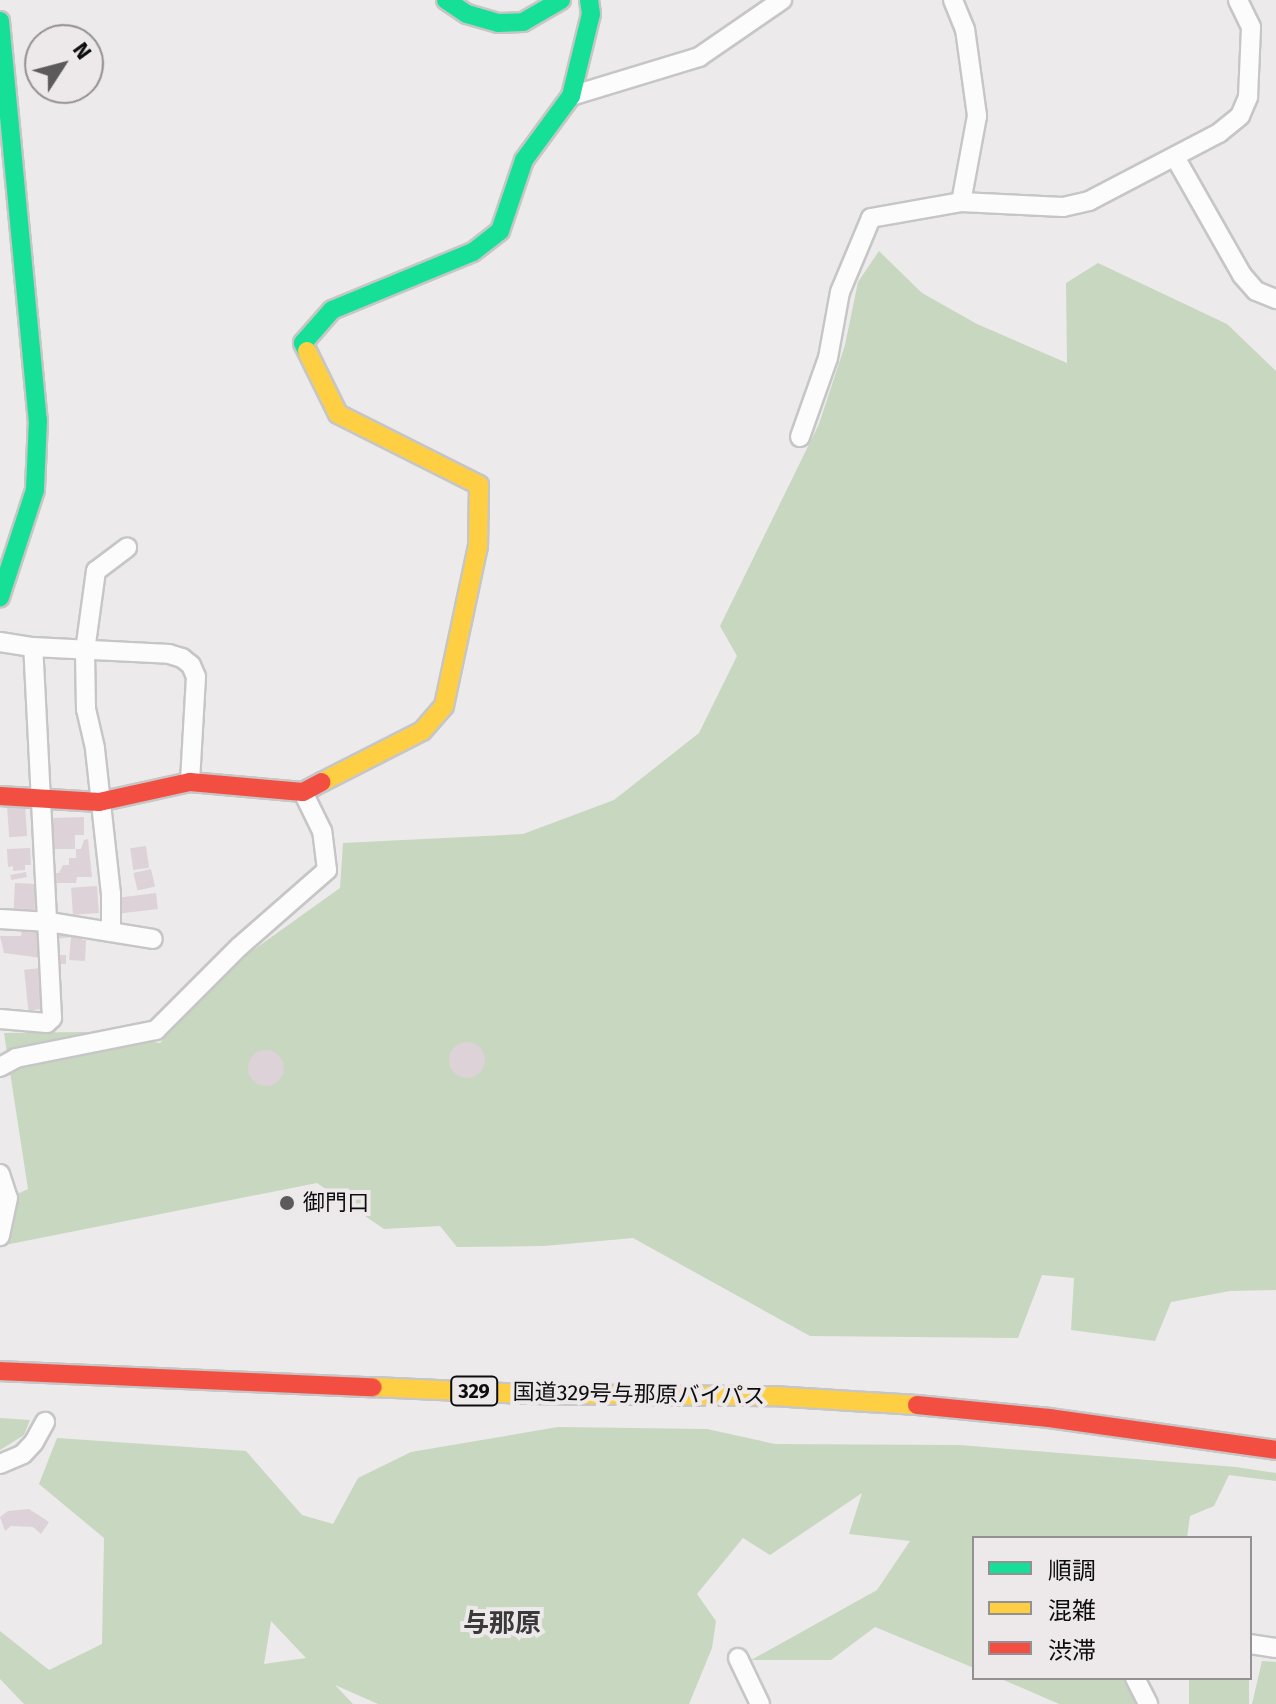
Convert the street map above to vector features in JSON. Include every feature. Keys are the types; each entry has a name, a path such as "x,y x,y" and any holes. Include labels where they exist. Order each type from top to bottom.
{"main road":[{"path":"446,0 467,14 498,23 523,22 561,0"},
{"path":"0,796 99,802 190,782 303,792 422,731 444,706 478,546 479,485 338,414 303,343 332,310 473,252 500,231 524,160 571,96 591,14 589,0"},
{"path":"0,21 38,420 35,490 1,592"},
{"name":"国道329号与那原バイパス","path":"0,1371 526,1394 773,1396 948,1408 1121,1427 1276,1450"}],"street":[{"path":"571,96 699,57 782,0"},
{"path":"953,0 965,29 977,116 961,202"},
{"path":"800,437 828,358 840,292 871,218 961,202 1063,207 1089,201 1229,125 1240,116 1248,97 1251,27 1238,0"},
{"path":"1175,157 1197,202 1242,275 1256,291 1276,299"},
{"path":"111,932 111,894 95,748 86,709 85,651 96,571 127,548"},
{"path":"0,642 85,651 169,654 191,665 196,677 190,782"},
{"path":"0,1019 47,1023 52,1018 33,647"},
{"path":"0,1067 16,1058 156,1030 239,947 327,870 322,831 303,792"},
{"path":"0,919 49,922 153,939"},
{"path":"0,1174 8,1198 0,1236"},
{"path":"0,1464 23,1454 45,1422"},
{"path":"1252,1644 1276,1648"},
{"path":"738,1658 760,1704"},
{"path":"1136,1680 1148,1704"}],"green space":[{"path":"879,251 922,293 977,324 1067,363 1066,283 1098,263 1227,324 1276,371 1276,1290 1230,1291 1171,1302 1155,1341 1071,1330 1074,1278 1042,1275 1018,1338 810,1336 633,1238 544,1246 457,1247 440,1226 384,1229 317,1183 0,1246 0,1202 28,1189 4,1033 85,1032 160,1043 238,961 340,888 343,843 523,834 614,800 699,733 737,656 720,626 819,424 845,345 858,282"},
{"path":"0,1418 30,1420 24,1435 0,1450"},
{"path":"558,1427 707,1429 775,1444 959,1445 1236,1467 1276,1473 1276,1481 1229,1475 1214,1506 1190,1516 1187,1536 972,1536 972,1667 875,1627 831,1660 751,1660 877,1590 910,1541 849,1534 862,1493 770,1555 743,1538 697,1594 716,1621 712,1648 689,1704 378,1704 335,1685 353,1704 24,1704 0,1679 0,1631 49,1670 102,1644 104,1538 39,1484 57,1438 246,1451 302,1515 333,1524 358,1478 411,1452","holes":["271,1621 306,1658 264,1664"]},
{"path":"1262,1661 1276,1662 1276,1704 1252,1704"},
{"path":"1004,1680 1127,1680 1140,1704 1059,1704"},
{"path":"1189,1680 1249,1680 1249,1704 1189,1704"}],"building":[{"path":"25,805 27,836 9,837 7,806"},
{"path":"84,817 84,835 75,835 75,849 52,849 51,818"},
{"path":"88,839 92,877 77,877 76,883 55,883 55,873 59,873 63,865 69,865 69,858 76,858 76,849 81,849 84,840"},
{"path":"146,846 149,868 133,870 130,848"},
{"path":"30,848 31,865 25,865 25,870 13,871 13,866 8,867 7,849"},
{"path":"151,869 155,887 138,891 133,873"},
{"path":"26,872 27,877 11,880 10,875"},
{"path":"15,883 36,884 35,912 14,911"},
{"path":"97,886 99,913 73,915 71,888"},
{"path":"156,893 158,909 122,913 120,897"},
{"path":"22,930 43,932 42,958 4,953 0,936 21,936"},
{"path":"56,930 83,932 82,940 86,940 85,961 69,960 71,937 55,939"},
{"path":"56,955 66,955 66,964 56,964"},
{"path":"41,968 45,1009 28,1011 24,970"},
{"path":"467,1042 480,1047 485,1060 480,1073 467,1078 454,1073 449,1060 454,1047"},
{"path":"266,1050 279,1055 284,1068 279,1081 266,1086 253,1081 248,1068 253,1055"},
{"path":"29,1509 49,1522 41,1534 33,1527 11,1526 5,1531 0,1517 8,1511"}],"traffic: fast":[{"path":"446,0 467,14 498,23 523,22 561,0"},
{"path":"307,351 303,343 332,310 473,252 500,231 524,160 571,96 591,14 589,0"},
{"path":"0,21 38,420 35,490 0,597"}],"traffic: slow":[{"path":"307,351 338,414 479,485 478,546 444,706 422,731 322,782"},
{"path":"373,1387 526,1394 773,1396 917,1405"}],"traffic: jam":[{"path":"0,796 99,802 190,782 303,792 322,782"},
{"path":"0,1371 373,1387"},
{"path":"917,1405 1049,1418 1276,1450"}],"place":[{"name":"御門口","path":"287,1203"}],"district":[{"name":"与那原","path":"502,1624"}]}
